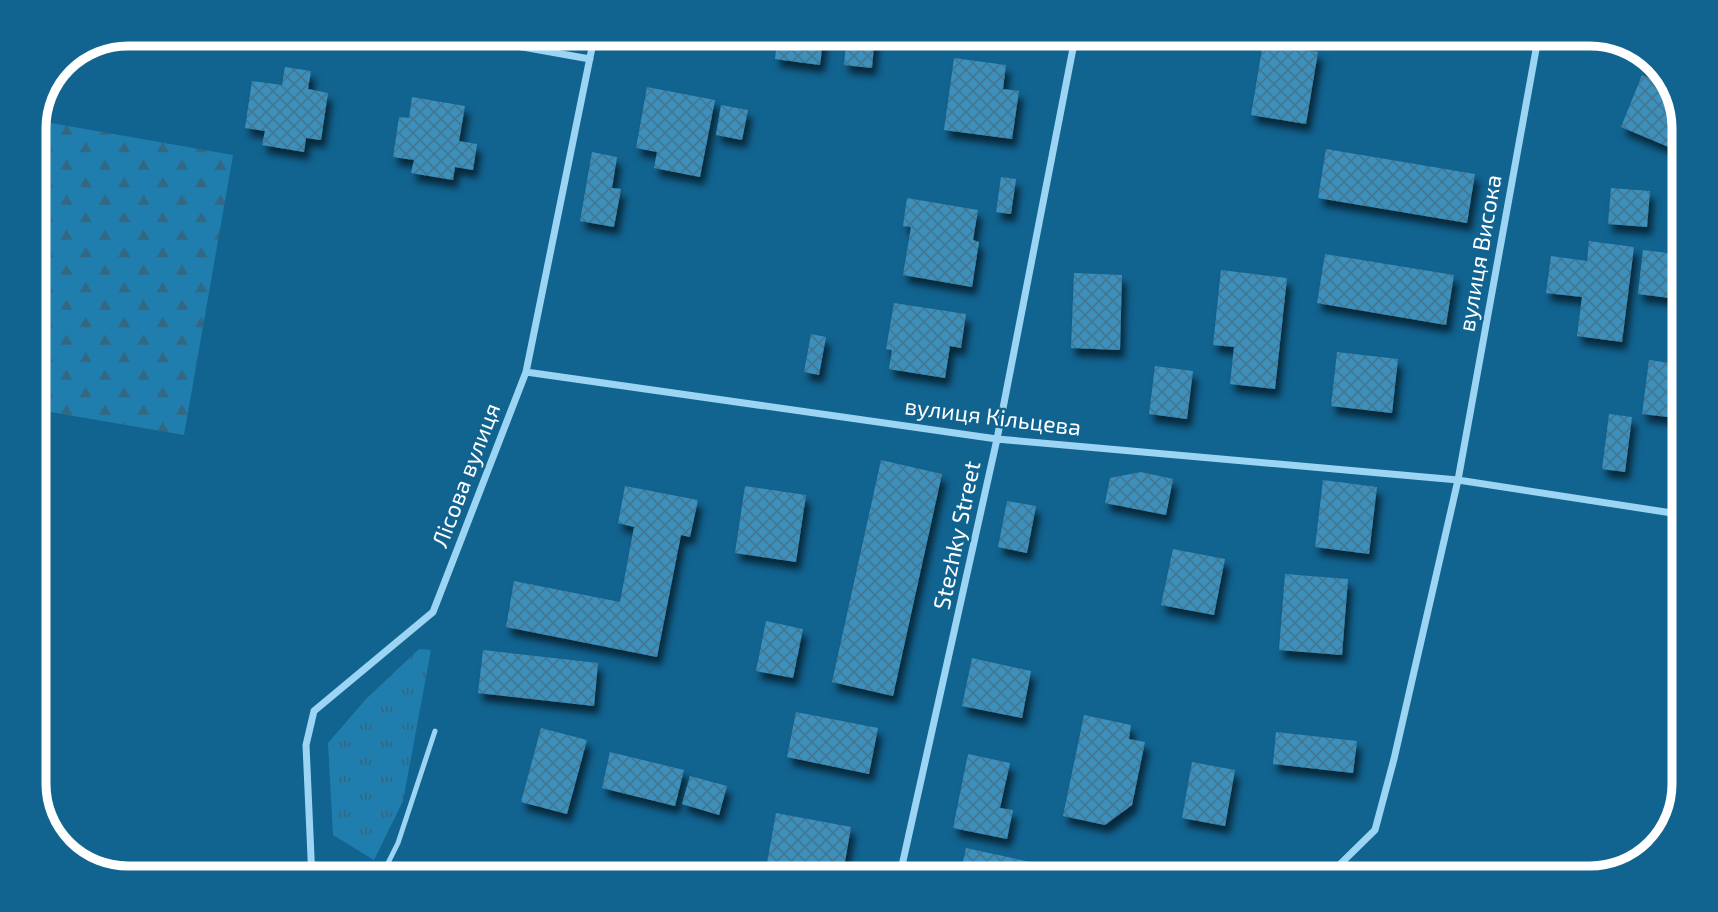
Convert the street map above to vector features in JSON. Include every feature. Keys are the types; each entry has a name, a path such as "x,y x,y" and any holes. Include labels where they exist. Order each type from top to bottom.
{"street":[{"path":"516,46 590,59"},
{"name":"Лісова вулиця","path":"311,866 306,745 314,711 433,612 526,372 592,46"},
{"name":"Stezhky Street","path":"902,866 997,439 1073,46"},
{"name":"вулиця Висока","path":"1458,480 1537,46"},
{"name":"вулиця Кільцева","path":"526,372 997,439 1458,480 1672,514"},
{"path":"1338,866 1375,830 1394,759 1458,480"}],"lane":[{"path":"386,866 398,843 435,731"}],"green space":[{"path":"46,122 233,155 184,435 46,411"},
{"path":"419,649 431,650 403,801 374,860 333,835 328,743 366,699"}],"building":[{"path":"776,46 822,46 820,65 775,59"},
{"path":"846,46 874,46 872,68 844,65"},
{"path":"1262,46 1318,52 1306,124 1251,115"},
{"path":"954,58 1006,65 1003,89 1019,91 1012,139 944,130"},
{"path":"285,67 311,71 308,89 328,93 321,140 306,138 304,152 262,145 265,131 245,128 252,81 282,85"},
{"path":"1642,75 1659,82 1671,112 1671,148 1621,127"},
{"path":"647,87 715,100 700,177 654,168 657,152 636,148"},
{"path":"412,97 465,106 459,141 477,144 473,170 455,167 453,180 411,173 414,160 393,157 399,117 409,118"},
{"path":"721,105 748,110 742,140 716,135"},
{"path":"1326,149 1475,174 1467,223 1318,198"},
{"path":"592,152 617,157 612,188 621,189 614,227 580,221"},
{"path":"1001,177 1016,179 1011,214 996,212"},
{"path":"1611,188 1650,191 1647,227 1608,224"},
{"path":"907,198 978,210 973,240 979,242 972,287 903,275 911,227 903,226"},
{"path":"1589,241 1634,247 1622,342 1577,336 1582,297 1546,293 1551,256 1587,261"},
{"path":"1643,250 1672,253 1672,298 1638,294"},
{"path":"1325,254 1454,275 1446,325 1317,303"},
{"path":"1221,270 1287,278 1275,389 1230,384 1234,347 1213,345"},
{"path":"1074,273 1122,275 1120,350 1071,348"},
{"path":"894,303 966,314 961,348 950,346 945,378 889,369 892,350 886,349"},
{"path":"811,334 826,337 819,375 804,372"},
{"path":"1337,352 1398,359 1392,413 1331,406"},
{"path":"1649,360 1672,363 1672,417 1642,414"},
{"path":"1155,366 1193,371 1187,419 1149,414"},
{"path":"1609,414 1632,417 1625,472 1602,469"},
{"path":"881,460 942,474 893,696 832,682"},
{"path":"1141,472 1173,479 1166,515 1105,503 1110,478"},
{"path":"1323,480 1377,487 1369,554 1315,547"},
{"path":"625,486 698,500 690,537 681,535 657,657 506,627 514,581 620,602 634,527 618,523"},
{"path":"745,486 806,495 796,562 735,553"},
{"path":"1007,501 1036,506 1027,553 998,547"},
{"path":"1173,549 1225,559 1214,615 1161,605"},
{"path":"1285,574 1348,579 1342,655 1279,650"},
{"path":"766,621 803,629 793,678 756,671"},
{"path":"483,650 598,663 594,706 478,693"},
{"path":"972,658 1031,671 1022,718 962,706"},
{"path":"796,712 878,728 869,774 787,757"},
{"path":"1084,715 1131,725 1129,739 1145,742 1132,805 1105,825 1063,816"},
{"path":"541,728 587,740 567,814 521,802"},
{"path":"1276,732 1357,741 1353,773 1273,764"},
{"path":"610,752 684,770 675,806 602,788"},
{"path":"968,754 1010,763 1000,808 1013,810 1007,839 953,828"},
{"path":"1192,762 1235,770 1225,826 1182,818"},
{"path":"690,776 727,786 719,815 682,804"},
{"path":"776,813 851,827 844,866 766,866"},
{"path":"966,848 1044,865 1044,866 962,866"}]}
